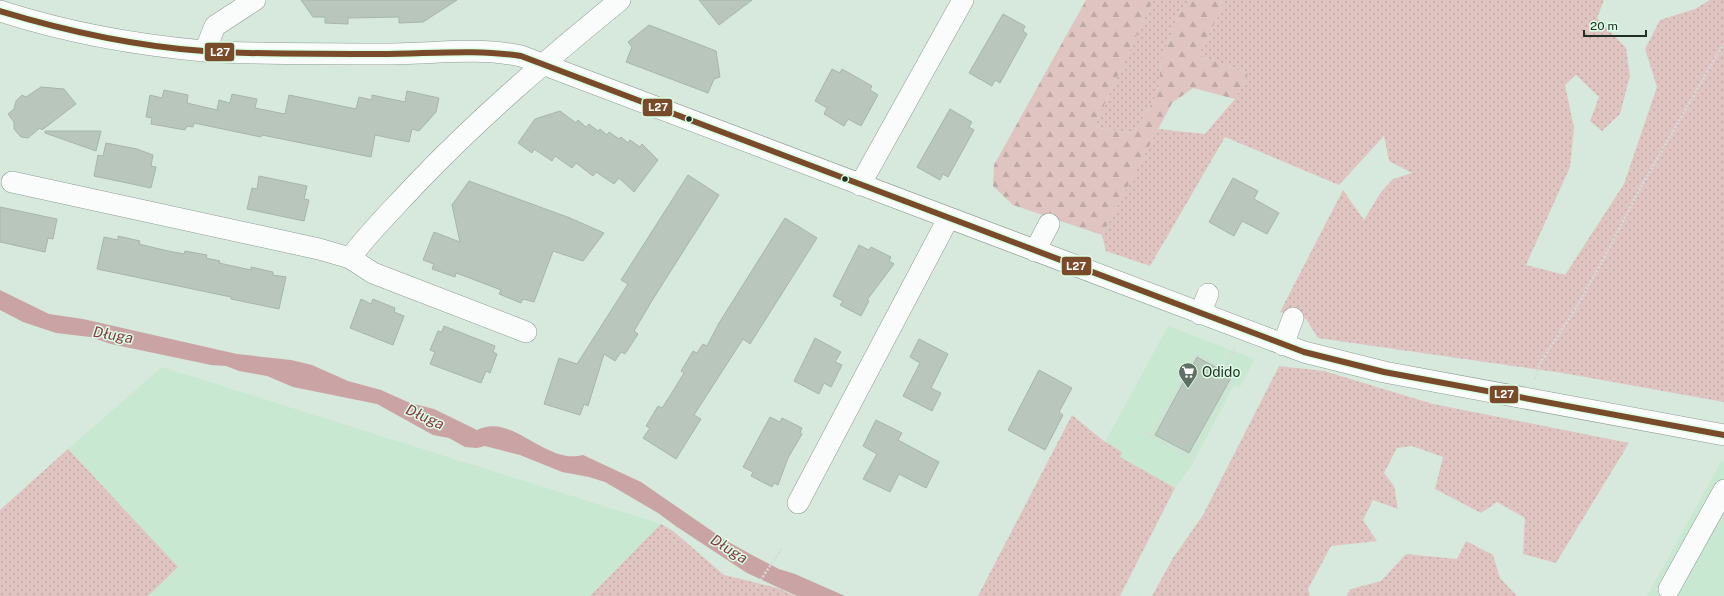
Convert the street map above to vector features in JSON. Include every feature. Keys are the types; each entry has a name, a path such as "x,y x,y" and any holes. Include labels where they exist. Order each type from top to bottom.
{"street":[{"path":"205,51 215,26 255,0"},
{"path":"350,258 365,238 447,152 543,64 620,0"},
{"path":"860,185 963,0"},
{"path":"0,12 121,40 205,51 390,54 494,52 521,56 1283,345 1329,359 1384,372 1724,435"},
{"path":"12,182 319,249 350,258 373,274 526,332"},
{"path":"798,503 948,218"},
{"path":"1035,251 1049,224"},
{"path":"1200,314 1208,294"},
{"path":"1283,345 1293,318"},
{"path":"1668,589 1724,490"}],"path":[{"path":"1531,399 1540,363 1578,304 1610,247 1638,192 1724,43"},
{"path":"1224,368 1237,344"},
{"path":"1143,432 1190,458 1235,375 1199,355 1196,355 1151,436"},
{"path":"756,587 782,548"}],"shaded area":[{"path":"1168,326 1255,359 1240,387 1234,385 1192,465 1175,488 1119,457 1105,442"},
{"path":"162,367 661,524 590,596 148,596 177,567 68,449"},
{"path":"1722,460 1724,461 1724,596 1647,596"}],"green space":[{"path":"1086,0 1153,0 1094,127 1133,134 1158,93 1161,61 1179,13 1189,0 1219,0 1223,7 1198,55 1248,74 1235,99 1193,88 1172,103 1102,235 1013,205 993,186 994,165"},
{"path":"1153,0 1189,0 1179,13 1161,61 1158,93 1133,134 1094,127"},
{"path":"1219,0 1604,0 1597,18 1626,48 1630,76 1620,114 1602,131 1590,121 1599,97 1576,75 1565,85 1574,128 1570,167 1526,265 1565,275 1624,184 1657,87 1645,49 1660,20 1695,9 1710,0 1724,0 1724,402 1563,373 1318,338 1306,319 1280,312 1343,190 1364,220 1381,192 1393,179 1412,173 1389,161 1384,136 1339,185 1225,137 1150,266 1106,251 1102,235 1158,129 1205,134 1235,99 1248,74 1198,55 1223,7"},
{"path":"1279,366 1324,371 1433,404 1629,443 1556,563 1523,554 1525,518 1497,502 1481,513 1435,489 1443,457 1412,446 1397,448 1384,473 1394,486 1398,509 1373,500 1363,520 1377,541 1331,546 1308,589 1310,596 1152,596 1173,558 1203,515"},
{"path":"1072,415 1105,442 1122,452 1120,457 1175,488 1120,596 978,596"},
{"path":"68,449 178,567 148,596 0,596 0,510"},
{"path":"661,524 673,531 724,575 778,588 795,596 590,596"},
{"path":"1466,541 1493,555 1500,578 1517,596 1346,596 1351,589 1381,581 1406,554 1457,559"}],"water":[{"name":"Długa","path":"0,290 49,314 83,319 237,354 291,360 312,365 348,381 381,390 410,403 434,409 477,430 490,426 503,428 555,453 569,456 583,455 641,482 725,540 752,555 779,569 795,574 845,596 797,596 747,573 658,513 605,482 589,477 562,472 520,455 485,446 477,448 465,447 449,438 433,435 377,404 293,387 267,376 239,371 226,366 211,365 111,344 90,337 56,333 23,322 0,310"}],"building":[{"path":"301,0 457,0 423,22 399,23 399,17 348,18 348,24 325,23 325,17 313,17"},
{"path":"699,0 752,0 719,25"},
{"path":"1003,14 1025,26 1023,31 1027,34 1000,83 995,80 992,86 969,73"},
{"path":"649,25 716,51 720,77 714,79 708,93 626,62 632,47 628,42"},
{"path":"832,69 840,73 842,69 872,86 870,90 878,95 861,126 848,119 844,126 824,114 827,108 815,101"},
{"path":"41,87 64,89 76,104 42,130 40,128 28,138 21,137 14,129 14,122 8,114 14,109 16,101 22,95 26,97"},
{"path":"164,90 188,95 187,103 217,110 219,100 230,103 232,94 257,99 255,108 285,114 289,95 356,109 359,97 372,100 372,95 405,102 407,91 439,98 436,112 419,131 412,129 409,142 375,135 371,157 194,123 193,127 187,126 185,130 151,124 152,118 146,117 150,95 162,98"},
{"path":"950,109 972,122 969,127 974,130 948,177 943,174 940,180 917,167"},
{"path":"560,111 576,123 578,120 586,127 589,124 598,131 600,129 607,135 609,132 619,139 621,137 628,143 630,140 640,147 642,144 658,160 634,192 619,178 614,184 596,172 593,176 576,163 572,168 555,156 552,161 534,149 532,153 518,143 535,119"},
{"path":"45,131 101,131 96,151 45,133"},
{"path":"106,143 137,149 153,155 151,166 156,167 151,188 94,176 98,155 103,156"},
{"path":"688,175 719,195 634,331 638,334 625,354 621,352 615,361 604,354 588,406 584,404 580,415 544,404 559,358 577,364 628,284 621,280"},
{"path":"259,176 307,186 304,199 309,200 304,221 247,209 252,188 257,189"},
{"path":"1233,178 1258,191 1254,199 1279,213 1267,234 1242,221 1234,236 1209,222"},
{"path":"469,181 570,218 604,233 583,261 553,251 534,302 523,299 521,303 499,294 501,290 467,277 456,273 455,277 432,269 434,264 423,260 434,232 460,242 452,205"},
{"path":"0,207 57,219 53,239 48,238 45,252 0,242"},
{"path":"785,218 817,238 750,344 743,339 694,415 701,419 676,459 643,438 650,428 646,426 658,406 662,408 673,391 684,373 681,371 693,351 697,353 703,344 707,346 719,323"},
{"path":"118,236 140,241 139,244 184,254 185,251 207,255 206,258 220,261 219,263 251,270 251,267 273,272 273,275 286,277 279,309 231,299 231,297 97,269 104,237 118,240"},
{"path":"859,245 869,250 871,247 891,257 889,261 894,264 867,300 869,301 861,316 840,305 843,301 833,296"},
{"path":"361,299 371,304 373,299 395,308 394,312 404,316 393,345 350,328"},
{"path":"444,326 495,346 493,352 497,354 490,373 486,371 481,383 430,364 435,352 430,350 438,331 442,332"},
{"path":"815,338 841,352 835,362 842,365 831,387 824,383 819,394 794,381"},
{"path":"919,339 948,354 931,388 941,393 932,411 903,396 920,363 910,357"},
{"path":"1197,357 1232,376 1189,453 1155,435"},
{"path":"1039,370 1072,388 1059,412 1063,415 1045,450 1008,430"},
{"path":"770,417 780,422 782,418 802,428 800,433 802,434 788,458 778,485 774,483 772,487 751,476 753,472 743,467"},
{"path":"876,420 902,433 898,440 939,462 926,488 899,474 890,492 863,479 877,454 863,446"}],"transit line":[{"name":"L27","path":"0,11 101,37 178,49 266,53 389,54 483,52 521,56 1304,352 1384,372 1724,435"}],"place":[{"name":"Odido","path":"1188,389"}]}
